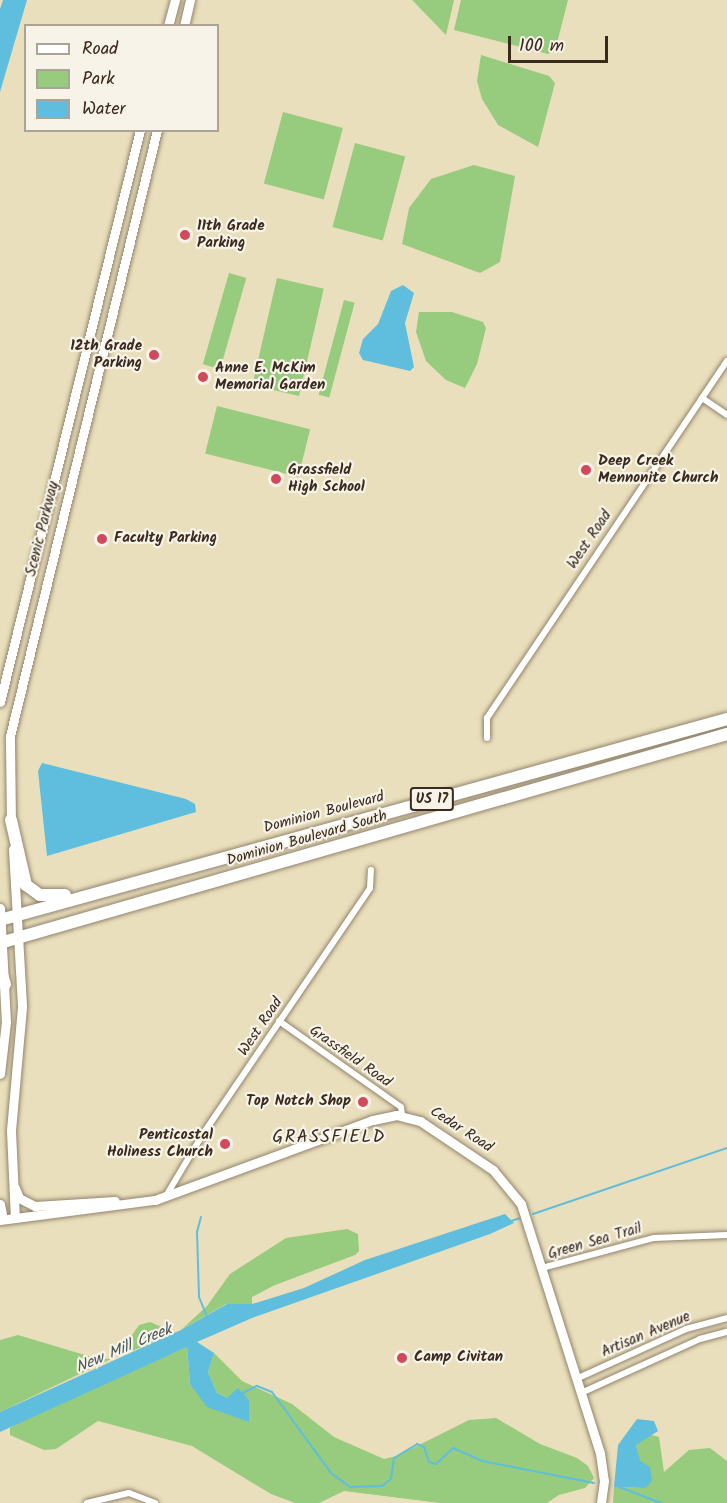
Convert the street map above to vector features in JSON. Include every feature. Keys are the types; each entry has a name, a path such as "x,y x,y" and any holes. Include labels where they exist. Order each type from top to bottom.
{"highway":[{"name":"Dominion Boulevard","path":"116,886 727,719"},
{"name":"Dominion Boulevard South","path":"2,943 19,940 727,734"},
{"path":"11,820 21,876 32,890 51,897 93,886 116,886"},
{"path":"280,840 285,861"},
{"name":"US 17","path":"0,916 19,915 116,886"},
{"path":"0,968 5,984"}],"street":[{"path":"169,24 175,0"},
{"path":"184,24 190,0"},
{"name":"Scenic Parkway","path":"0,702 140,132"},
{"name":"Scenic Parkway","path":"15,1218 11,1131 22,1007 19,915 11,820 10,736 21,683 158,132"},
{"name":"West Road","path":"487,738 487,718 727,361"},
{"path":"702,398 727,415"},
{"name":"West Road","path":"166,1196 181,1168 370,888 371,870"},
{"path":"0,916 6,1022 0,1074"},
{"name":"Grassfield Road","path":"279,1021 401,1107 402,1115"},
{"path":"0,1204 1,1220 147,1202 342,1130 402,1115"},
{"name":"Cedar Road","path":"402,1115 450,1138 504,1180 525,1213 602,1462 601,1503"},
{"path":"12,1177 19,1198 35,1206 147,1202"},
{"name":"Green Sea Trail","path":"542,1269 654,1238 727,1235"},
{"name":"Artisan Avenue","path":"576,1379 686,1329 727,1318"},
{"name":"Artisan Avenue","path":"581,1393 700,1339 727,1332"},
{"path":"87,1503 129,1493 155,1503"}],"green space":[{"path":"412,0 454,0 446,35"},
{"path":"461,0 568,0 555,51 548,54 454,30"},
{"path":"481,55 549,76 555,83 538,147 498,125 482,99 477,81"},
{"path":"283,112 343,128 324,200 264,183"},
{"path":"355,143 405,156 383,240 332,227"},
{"path":"474,165 515,176 500,262 480,273 402,244 409,208 431,179"},
{"path":"229,273 246,278 220,369 203,364"},
{"path":"277,278 324,289 299,396 252,385"},
{"path":"344,300 355,303 329,398 319,395"},
{"path":"419,312 452,312 483,322 486,328 477,364 465,388 446,380 426,361 416,332"},
{"path":"217,406 310,429 298,477 205,454"},
{"path":"347,1229 358,1234 359,1251 355,1255 275,1285 252,1297 252,1304 226,1304 181,1330 207,1306 230,1274 286,1238"},
{"path":"150,1322 176,1333 117,1357 139,1325"},
{"path":"18,1335 95,1358 111,1359 0,1412 0,1340"},
{"path":"187,1347 190,1384 227,1398 217,1393 208,1372 214,1353 242,1381 292,1404 334,1437 384,1459 397,1456 469,1420 496,1418 540,1444 577,1458 588,1466 594,1478 585,1488 559,1495 547,1503 440,1503 344,1491 319,1503 295,1503 271,1494 192,1446 98,1421 56,1449 44,1450 10,1435 10,1428 24,1419"},
{"path":"648,1434 659,1437 664,1472 689,1450 710,1448 727,1461 727,1503 613,1503 614,1487 644,1488 636,1444"}],"water":[{"path":"3,0 27,0 0,92 0,9"},
{"path":"403,285 414,293 405,323 414,367 410,371 363,360 359,353 363,339 378,324 391,291"},
{"path":"42,763 186,799 195,804 196,812 47,856 38,771"},
{"path":"505,1214 514,1223 490,1234 252,1318 197,1342 214,1353 208,1372 217,1393 227,1398 238,1388 249,1400 249,1422 207,1407 190,1384 187,1347 0,1432 0,1412 181,1330 227,1304 252,1304 304,1288 365,1260"},
{"path":"637,1419 654,1421 658,1431 636,1445 640,1461 650,1467 652,1481 645,1488 614,1487 618,1445"}],"waterway":[{"path":"533,1214 727,1148"},
{"path":"201,1217 197,1232 199,1297 207,1317"},
{"path":"511,1221 520,1218"},
{"name":"New Mill Creek","path":"243,1393 257,1386 272,1392 331,1473 350,1487 382,1486 391,1479 394,1458 417,1444 424,1447 429,1462 436,1464 453,1448 482,1461 594,1483"},
{"name":"New Mill Creek","path":"619,1487 661,1503"}],"place":[{"name":"11th Grade Parking","path":"185,235"},
{"name":"12th Grade Parking","path":"154,355"},
{"name":"Anne E. McKim Memorial Garden","path":"203,377"},
{"name":"Deep Creek Mennonite Church","path":"586,470"},
{"name":"Grassfield High School","path":"276,479"},
{"name":"Faculty Parking","path":"102,539"},
{"name":"Top Notch Shop","path":"363,1102"},
{"name":"Penticostal Holiness Church","path":"225,1144"},
{"name":"Camp Civitan","path":"402,1358"}],"district":[{"name":"GRASSFIELD","path":"329,1138"}]}
